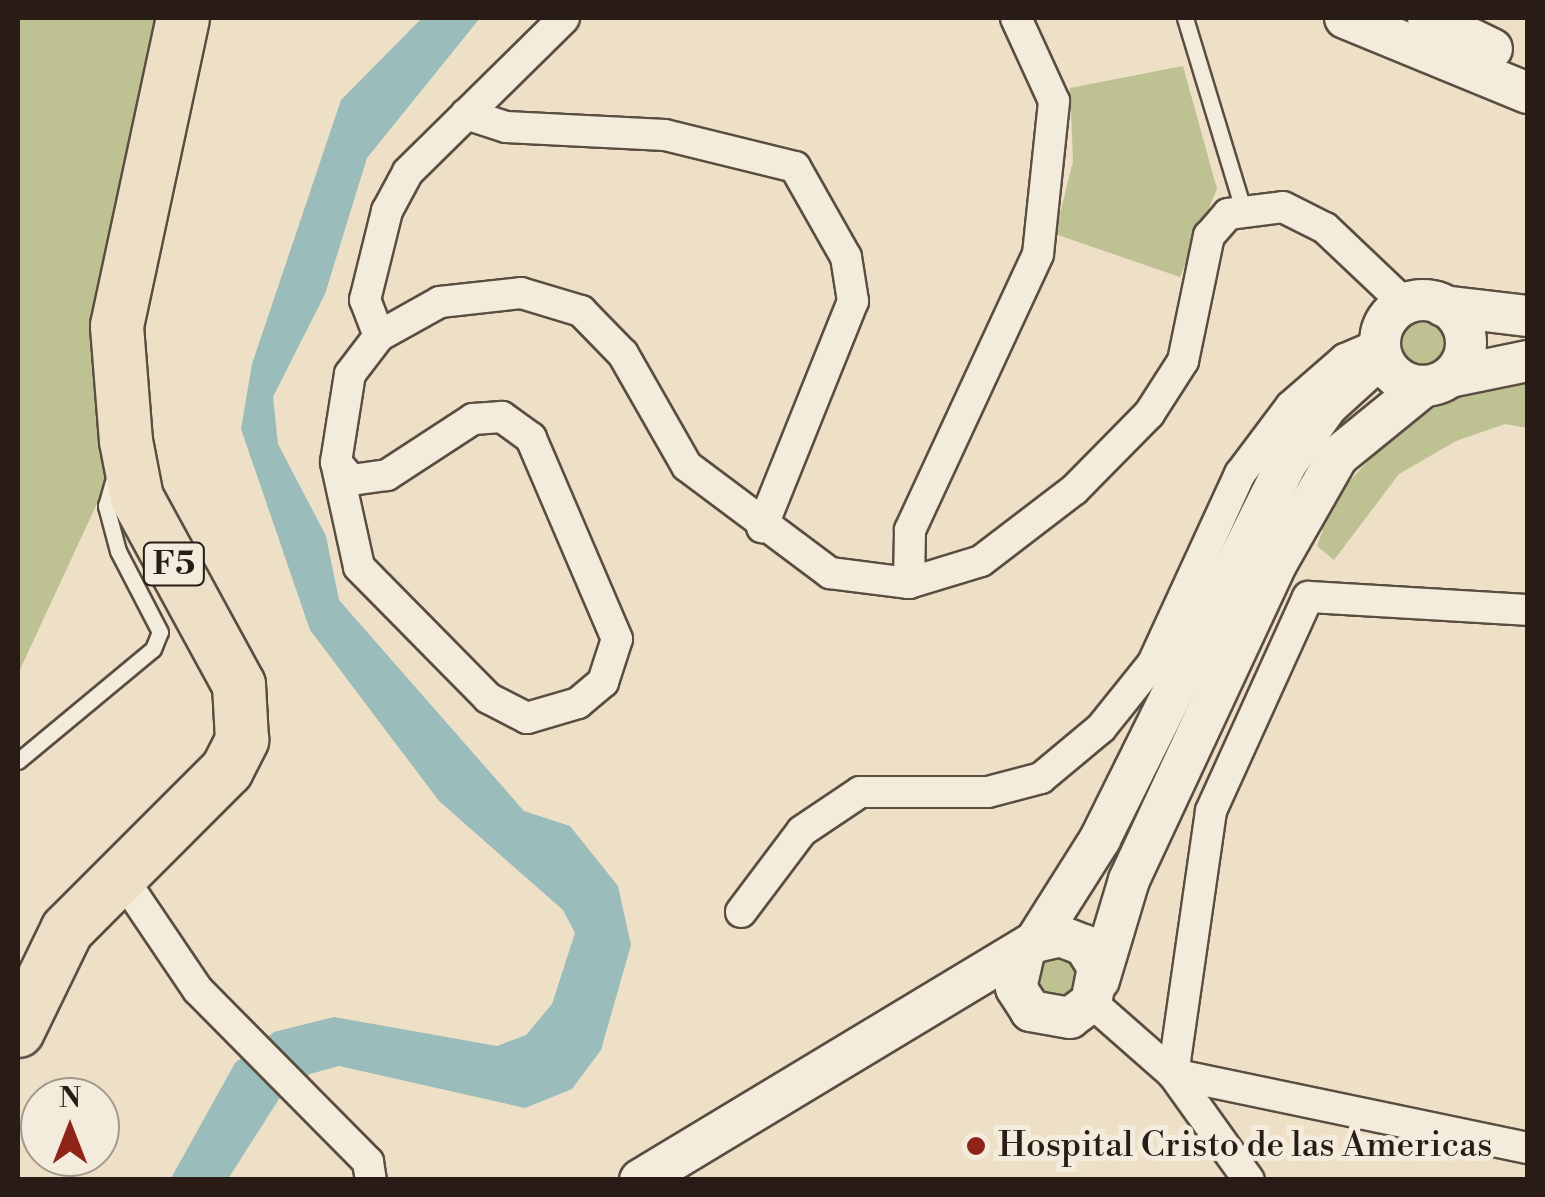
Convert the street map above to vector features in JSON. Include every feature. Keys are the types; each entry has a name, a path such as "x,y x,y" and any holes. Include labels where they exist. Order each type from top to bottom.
{"highway":[{"name":"F5","path":"18,1031 67,930 118,873 226,770 244,713 224,652 137,498 126,441 117,326 183,18"}],"street":[{"path":"379,336 365,300 387,211 408,172 564,18"},
{"path":"909,583 910,530 1038,254 1054,101 1016,18"},
{"path":"1346,18 1528,92"},
{"path":"1428,18 1528,65"},
{"path":"466,114 506,128 715,144 795,167 846,257 853,302 762,527"},
{"path":"336,462 352,480 387,475 473,419 502,417 531,438 617,639 602,682 578,704 527,718 488,698 359,568 336,462 350,374 379,336 440,302 521,292 581,311 623,354 687,466 762,527 830,572 909,583 981,561 1074,490 1149,414 1183,361 1209,236 1243,209 1283,207 1325,228 1424,305 1466,340 1437,381 1338,456 1278,561 1129,880 1096,991 1070,1018 1031,1011 1016,988 1030,946 1091,856 1286,464 1327,406 1381,350 1387,320 1424,305 1528,316"},
{"path":"1381,350 1398,378 1437,381 1528,361"},
{"path":"741,912 802,831 860,792 1006,787 1042,778 1101,728 1153,663 1240,474 1291,406 1345,359 1381,350"},
{"path":"1173,1074 1211,811 1308,598 1528,610"},
{"path":"118,873 198,990 312,1114 368,1162 372,1180"},
{"path":"640,1180 1030,946 1060,936 1084,946 1096,991 1173,1074 1249,1180"},
{"path":"1173,1074 1528,1148"}],"lane":[{"path":"1185,18 1243,209"},
{"path":"18,762 154,649 160,632 106,506 126,441"}],"green space":[{"path":"18,18 154,18 156,124 126,441 18,674"},
{"path":"1183,66 1217,189 1180,277 1055,234 1073,161 1070,88"},
{"path":"1422,313 1443,322 1452,343 1443,364 1422,373 1401,364 1392,343 1401,322"},
{"path":"1527,372 1527,428 1505,424 1456,441 1399,474 1334,560 1317,546 1323,530 1312,523 1394,432 1478,382"},
{"path":"1062,952 1079,970 1078,987 1067,999 1042,999 1033,963"}],"water":[{"path":"422,18 480,18 367,158 325,294 273,397 278,444 326,536 339,600 524,811 570,826 618,886 631,945 601,1050 572,1089 525,1108 339,1066 310,1074 279,1099 228,1179 170,1180 235,1063 274,1032 334,1017 497,1046 526,1035 552,1004 575,933 563,910 439,801 310,630 241,429 252,364 341,100"}],"place":[{"name":"Hospital Cristo de las Americas","path":"976,1146"}]}
